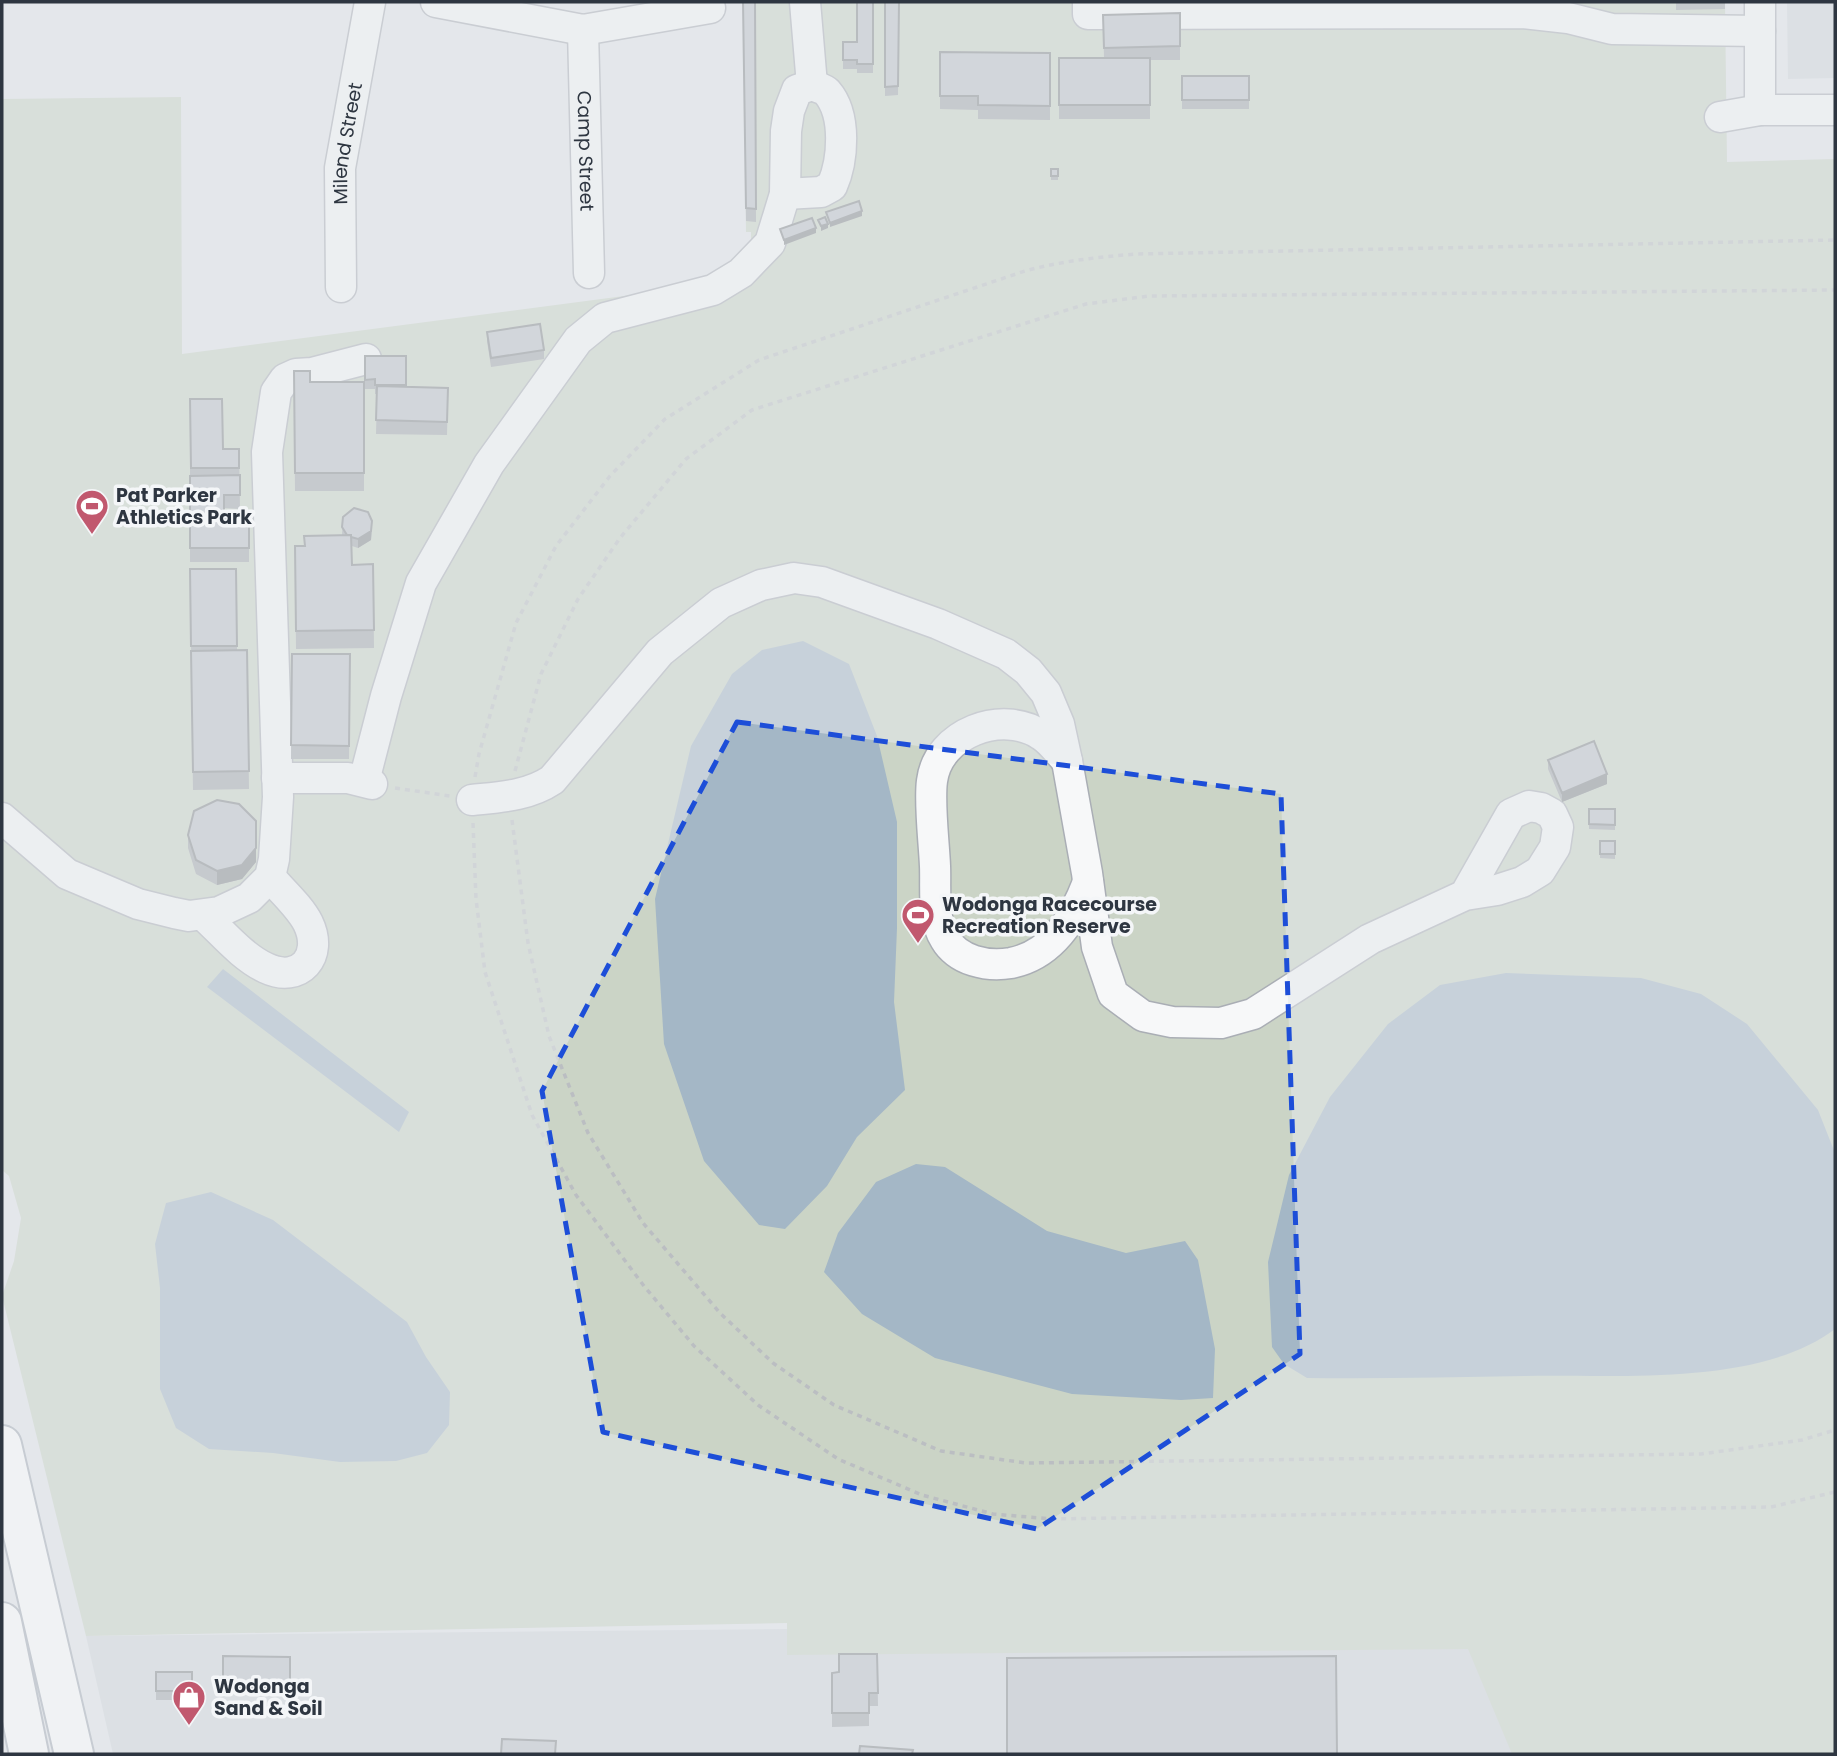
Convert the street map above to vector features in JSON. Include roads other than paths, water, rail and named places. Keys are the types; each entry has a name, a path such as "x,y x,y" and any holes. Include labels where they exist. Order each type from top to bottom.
{"main road":[{"path":"2,1445 74,1754"},
{"path":"2,1622 29,1754"}],"street":[{"name":"Milend Street","path":"341,287 340,168 370,2"},
{"path":"436,2 583,30 710,8"},
{"path":"806,2 812,85"},
{"path":"1088,2 1088,14 1204,8 1523,13 1568,18 1612,29 1760,16 1760,110"},
{"name":"Camp Street","path":"583,30 589,273"},
{"path":"277,778 348,778 368,783 403,636 421,583 489,464 578,340 605,318 713,290 741,273 770,243 785,194 789,111 797,90 812,85 827,92 836,111 842,137 840,168 832,186 821,192 785,194"},
{"path":"1720,117 1760,110 1835,110"},
{"path":"2,818 67,874 138,904 174,913 189,916 219,912 249,898 270,877 274,859 277,778 267,452 272,408 276,393 285,379 296,374 312,373 366,359"},
{"path":"472,800 537,790 552,780 660,652 721,603 761,585 794,578 835,586 938,624 1006,654 1028,671 1046,693 1059,724 1068,761 1097,947 1113,994 1143,1016 1172,1023 1221,1023 1253,1014 1370,939 1465,895"},
{"path":"1068,761 1041,734 1004,724 986,725 970,732 952,744 939,758 932,780 938,920 943,938 952,950 982,964 1011,963 1030,957 1061,933 1079,905 1088,881"},
{"path":"203,915 255,962 285,974 299,971 308,962 313,943 312,932 307,920 270,877"}],"water":[{"path":"803,641 849,664 877,736 897,822 894,1002 905,1090 857,1137 827,1186 785,1229 759,1225 704,1161 664,1044 655,899 691,746 732,674 762,650"},
{"path":"223,969 409,1112 399,1132 207,987"},
{"path":"1506,973 1641,978 1701,994 1747,1024 1818,1110 1835,1153 1835,1329 1803,1348 1767,1361 1686,1374 1307,1378 1284,1364 1272,1347 1268,1262 1289,1175 1330,1097 1388,1024 1440,985"},
{"path":"916,1164 945,1167 1047,1231 1126,1253 1185,1241 1198,1260 1215,1349 1213,1398 1181,1400 1072,1394 935,1358 862,1314 824,1272 838,1233 876,1182"},
{"path":"211,1192 273,1220 407,1322 426,1357 450,1392 449,1425 427,1453 396,1461 340,1462 273,1453 209,1449 176,1428 160,1389 160,1288 155,1244 166,1203"}],"place":[{"name":"Pat Parker Athletics Park","path":"92,536"},
{"name":"Wodonga Racecourse Recreation Reserve","path":"918,945"},
{"name":"Wodonga Sand & Soil","path":"189,1727"}]}
